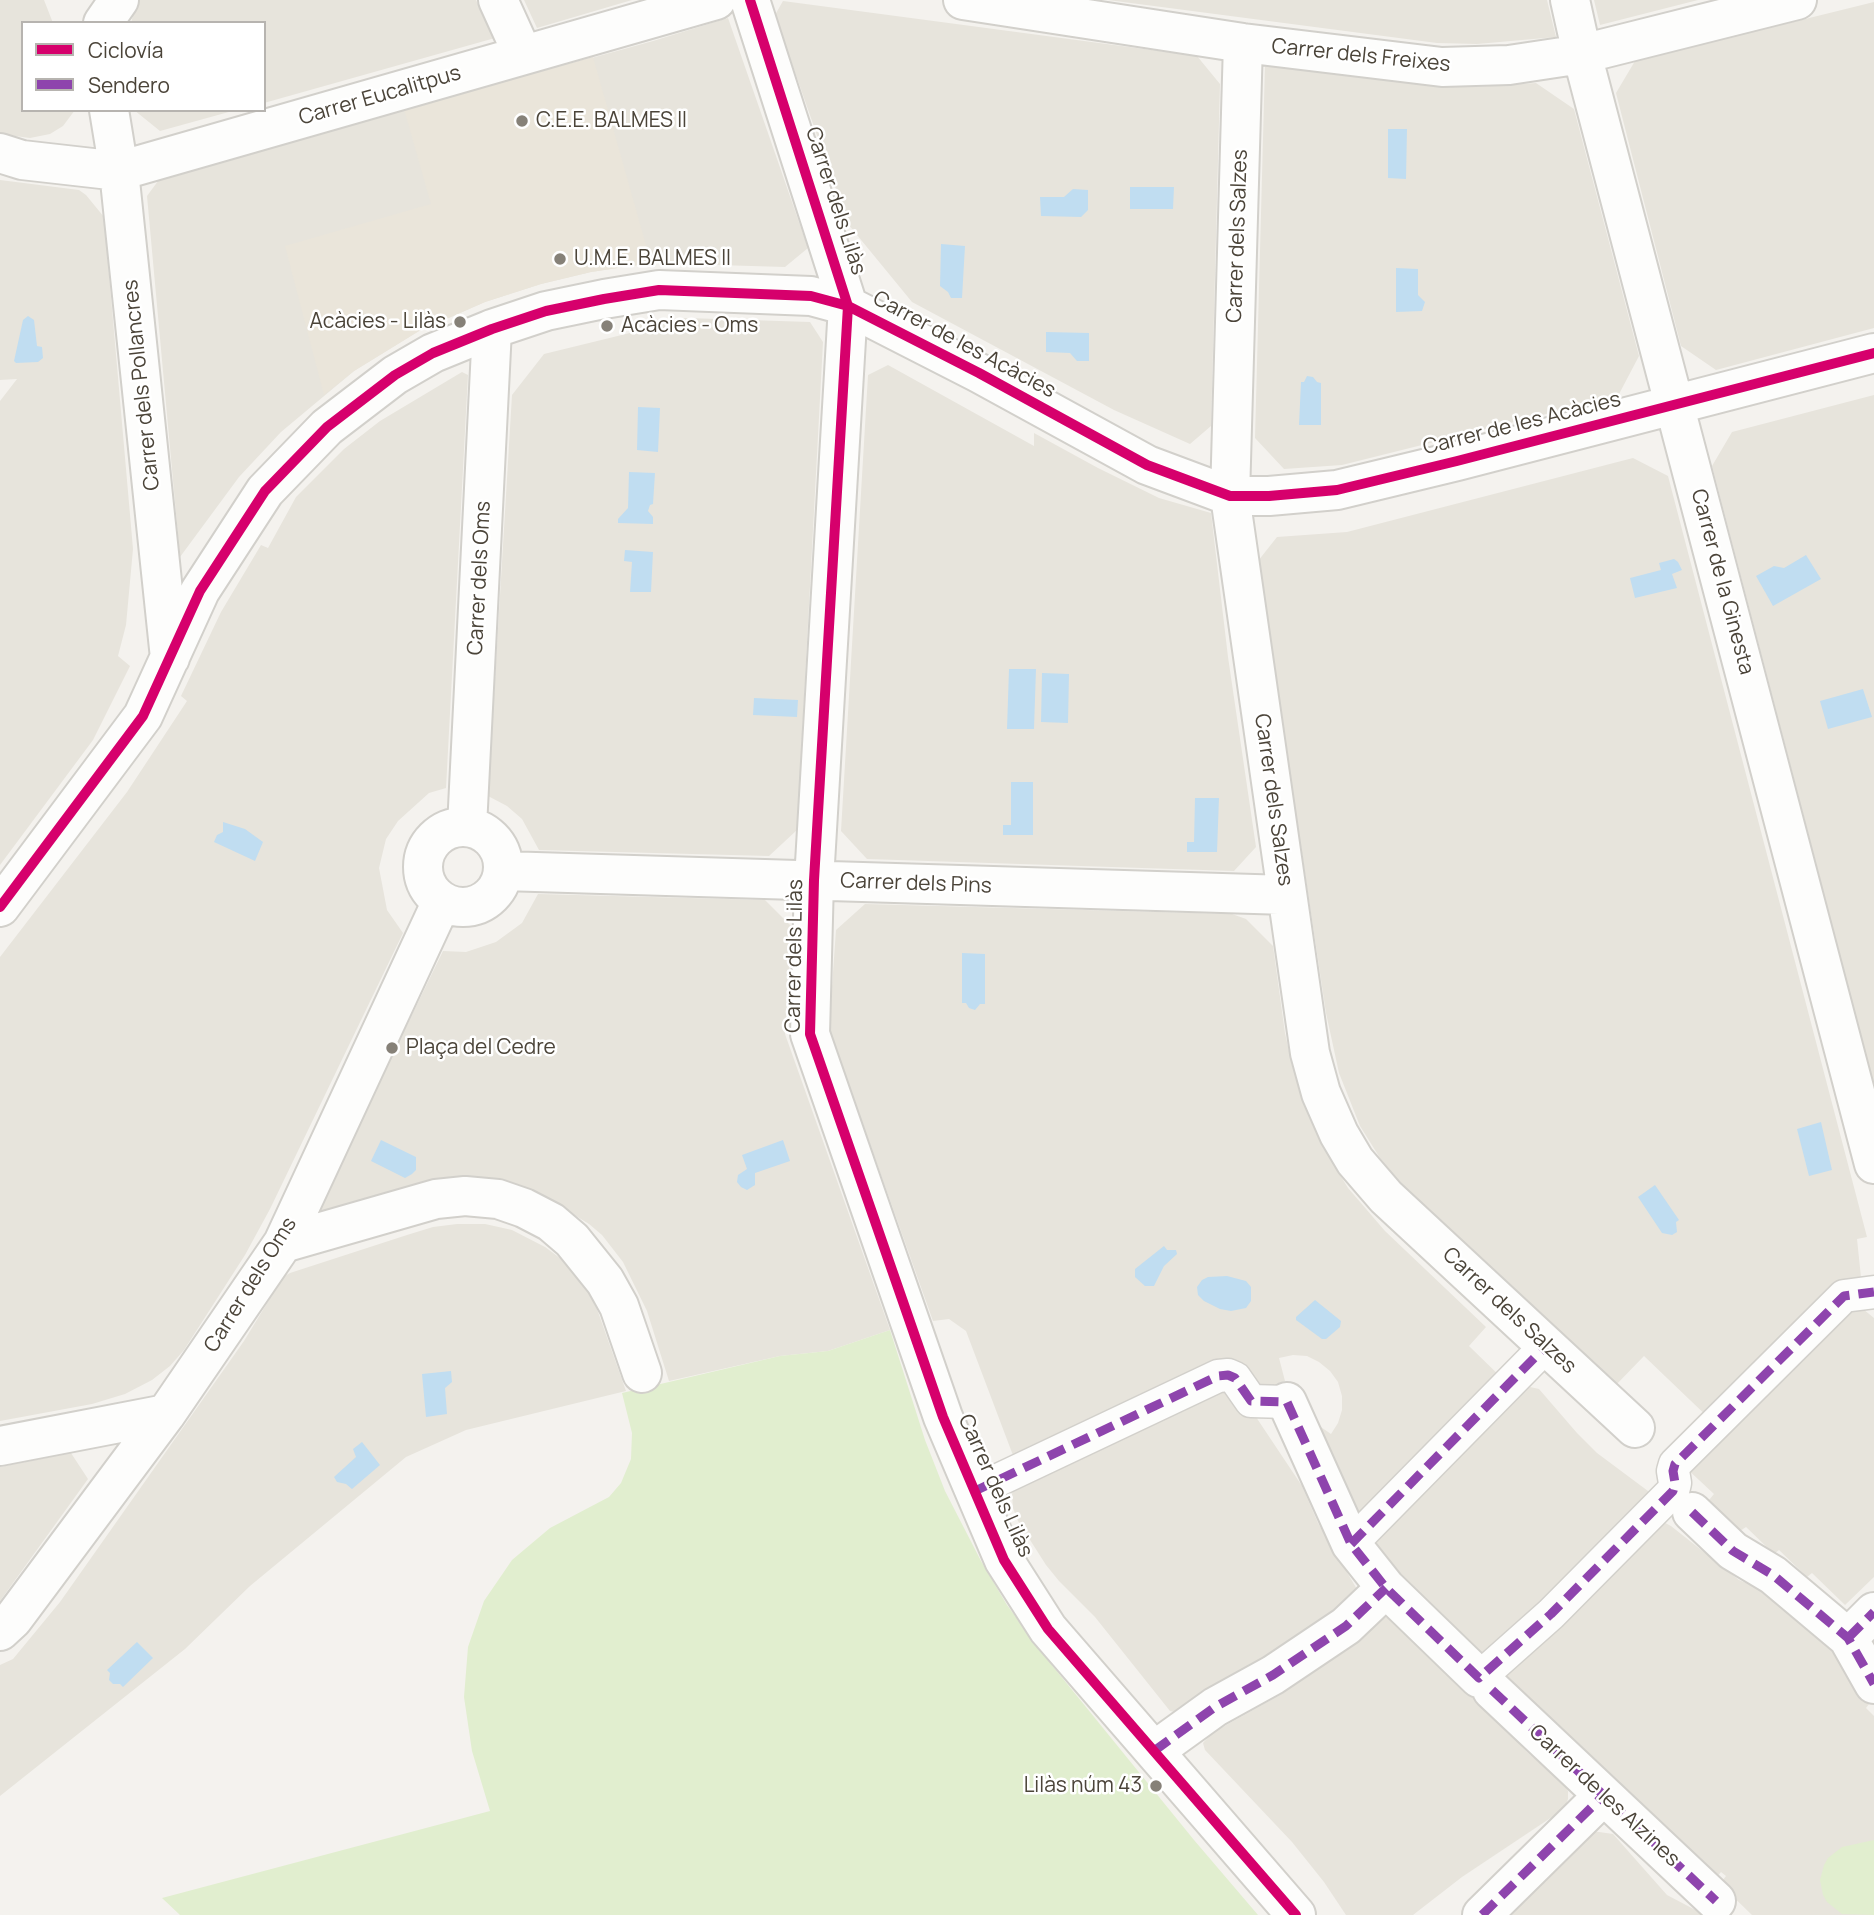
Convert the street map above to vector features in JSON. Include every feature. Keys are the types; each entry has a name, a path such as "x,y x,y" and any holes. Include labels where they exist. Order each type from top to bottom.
{"street":[{"path":"80,0 90,21"},
{"path":"104,21 119,0"},
{"path":"498,0 523,55"},
{"name":"Carrer Eucalitpus","path":"0,153 22,160 119,170 716,0"},
{"name":"Carrer dels Lilàs","path":"750,0 848,306 814,880 810,1034 943,1417 1004,1560 1048,1629 1296,1915"},
{"name":"Carrer dels Freixes","path":"963,0 1243,43 1442,67 1509,65 1582,54 1797,0"},
{"name":"Carrer de la Ginesta","path":"1570,0 1874,1164"},
{"name":"Carrer dels Salzes","path":"1243,43 1230,496 1310,1053 1321,1093 1339,1134 1355,1161 1385,1197 1635,1428"},
{"name":"Carrer dels Pollancres","path":"109,112 119,170 171,660"},
{"name":"Carrer de les Acàcies","path":"0,907 144,716 200,591 265,492 295,459 327,427 395,375 433,353 492,328 546,312 659,290 811,296 848,306 979,373 1147,465 1230,496 1269,496 1337,490 1874,353"},
{"name":"Carrer dels Oms","path":"467,827 492,328"},
{"path":"467,827 489,836 498,846 503,871 500,884 492,895 468,907 454,906 431,892 423,867 425,854 431,843 452,828 467,827"},
{"name":"Carrer dels Pins","path":"503,871 1287,895"},
{"name":"Carrer dels Oms","path":"0,1632 21,1608 166,1414 283,1243 442,901"},
{"path":"283,1243 436,1199 465,1196 498,1199 524,1208 551,1222 572,1240 605,1281 619,1306 642,1373"},
{"path":"1486,1684 1673,1491 1675,1464 1844,1296 1874,1292"},
{"path":"1350,1544 1546,1346"},
{"path":"975,1491 1218,1376 1228,1375 1235,1378 1251,1401 1287,1402"},
{"name":"Carrer de les Alzines","path":"1287,1402 1350,1544 1386,1588 1717,1901"},
{"path":"0,1446 166,1414"},
{"path":"1692,1512 1733,1551 1861,1625 1874,1684"},
{"path":"1154,1751 1215,1707 1273,1675 1346,1626 1386,1588"},
{"path":"1482,1915 1603,1796"}],"shaded area":[{"path":"0,0 44,0 52,21 21,21 21,112 74,112 63,126 50,134 30,138 0,134"},
{"path":"137,0 476,0 495,38 266,102 266,21 132,21"},
{"path":"524,0 632,0 537,28"},
{"path":"1108,0 1547,0 1556,37 1477,44 1437,43"},
{"path":"1594,0 1698,0 1600,25"},
{"path":"783,1 1197,56 1220,84 1211,426 1190,444 1114,410 912,302 848,224 775,15"},
{"path":"1874,2 1874,328 1716,370 1681,346 1616,93 1635,61"},
{"path":"728,18 808,248 785,267 651,263 591,272 485,302 419,331 354,371 281,432 239,477 180,557 147,196 161,177"},
{"path":"593,57 651,263 591,272 485,302 419,331 354,371 324,395 285,246 431,204 404,109"},
{"path":"1265,64 1438,87 1536,83 1574,109 1639,356 1618,396 1342,465 1284,469 1255,438"},
{"path":"136,112 229,112 160,131"},
{"path":"0,180 79,190 104,217 133,549 126,625 118,656 130,666 93,740 0,865 0,401 17,379 0,380"},
{"path":"687,318 810,322 823,342 797,830 769,856 539,850 522,819 507,806 488,796 512,395 544,354 634,332 635,321"},
{"path":"888,365 1034,446 1034,433 1159,498 1211,513 1228,657 1256,847 1234,871 867,859 841,831 868,375"},
{"path":"462,372 468,375 446,788 429,793 398,821 386,839 379,868 387,910 403,933 270,1209 245,1255 184,1350 152,1380 125,1394 92,1404 0,1421 0,957 127,792 187,701 181,696 221,612 261,545 268,548 296,497 344,449 380,421"},
{"path":"1874,395 1874,1085 1712,466 1732,432"},
{"path":"1633,458 1668,476 1867,1237 1857,1239 1862,1287 1714,1423 1644,1356 1614,1387 1403,1187 1360,1126 1339,1073 1326,1013 1258,561 1277,537 1347,532"},
{"path":"538,894 765,900 792,927 785,1034 890,1330 828,1351 780,1356 669,1381 647,1311 623,1262 602,1235 589,1224 542,1195 517,1185 481,1178 446,1178 314,1216 443,951 466,952 496,942 522,923"},
{"path":"865,904 1232,914 1246,919 1273,946 1292,1065 1306,1108 1323,1147 1348,1188 1385,1231 1486,1327 1469,1346 1507,1383 1355,1534 1312,1421 1331,1434 1342,1410 1342,1396 1338,1382 1330,1371 1307,1356 1279,1358 1285,1381 1248,1394 1240,1378 1014,1458 966,1331 949,1319 933,1321 829,1029 836,930"},
{"path":"485,1224 512,1230 545,1247 568,1264 587,1289 597,1309 626,1391 466,1430 406,1457 250,1586 185,1649 0,1796 0,1665 13,1659 60,1602 244,1341 283,1277 433,1227"},
{"path":"1834,1309 1863,1309 1874,1318 1874,1577 1845,1605 1812,1573 1807,1577 1779,1550 1774,1554 1746,1527 1740,1531 1709,1500 1714,1494 1684,1466"},
{"path":"1236,1387 1302,1486 1318,1523 1358,1591 1354,1597 1282,1650 1175,1712 1170,1711 1095,1617 1046,1565 1018,1521 1013,1508 1015,1476 1145,1414"},
{"path":"1530,1387 1539,1389 1597,1453 1648,1491 1655,1501 1483,1653 1451,1631 1369,1549 1441,1463"},
{"path":"71,1453 88,1479 0,1601 0,1467"},
{"path":"1650,1515 1671,1526 1739,1580 1779,1601 1844,1658 1869,1704 1866,1708 1874,1716 1874,1915 1752,1915 1720,1884 1726,1876 1721,1872 1715,1879 1495,1672"},
{"path":"1382,1617 1392,1618 1466,1685 1527,1752 1564,1784 1568,1799 1565,1807 1555,1815 1462,1877 1413,1915 1346,1915 1292,1842 1205,1750 1203,1743 1212,1733 1280,1695"},
{"path":"1592,1831 1613,1834 1667,1895 1705,1915 1504,1915"}],"green space":[{"path":"890,1330 925,1440 945,1491 1007,1605 1051,1664 1258,1915 180,1915 162,1898 490,1811 472,1751 464,1697 468,1647 484,1601 512,1560 550,1528 609,1497 621,1483 631,1459 632,1433 622,1393 780,1356 828,1351"},
{"path":"1874,1840 1874,1915 1842,1914 1827,1902 1823,1895 1820,1880 1824,1865 1828,1858 1842,1847"}],"water":[{"path":"1388,129 1407,129 1406,179 1388,178"},
{"path":"1130,187 1174,187 1173,209 1130,209"},
{"path":"1073,189 1088,190 1088,210 1081,217 1041,216 1040,197 1064,197"},
{"path":"941,244 965,246 962,298 951,298 940,286"},
{"path":"1396,268 1418,269 1418,295 1425,302 1422,311 1396,312"},
{"path":"28,316 34,320 37,346 42,347 43,358 38,362 16,363 14,361 23,320"},
{"path":"1046,332 1089,333 1089,361 1077,361 1070,353 1046,352"},
{"path":"1307,376 1321,383 1321,425 1299,425 1301,382 1304,382"},
{"path":"638,407 660,408 658,452 637,450"},
{"path":"629,472 655,473 653,504 648,511 653,517 653,524 618,523 618,519 628,508"},
{"path":"625,550 653,552 651,592 630,592 632,562 624,561"},
{"path":"1806,555 1821,579 1773,606 1756,576 1774,566 1784,568"},
{"path":"1674,559 1682,570 1672,574 1677,588 1635,598 1630,578 1661,570 1659,563"},
{"path":"1009,669 1036,669 1034,729 1007,729"},
{"path":"1042,673 1069,674 1068,723 1041,722"},
{"path":"1863,689 1872,717 1828,729 1820,701"},
{"path":"754,698 798,700 797,717 753,715"},
{"path":"1011,782 1033,782 1033,835 1003,835 1003,825 1011,825"},
{"path":"1195,798 1219,798 1217,852 1187,852 1187,842 1194,842"},
{"path":"223,822 245,829 263,842 255,861 214,842 217,835 223,832"},
{"path":"962,953 985,954 985,1004 980,1004 975,1010 962,1003"},
{"path":"1821,1122 1832,1170 1809,1176 1797,1129"},
{"path":"381,1140 416,1157 416,1170 405,1178 371,1161"},
{"path":"783,1140 790,1161 755,1173 755,1185 747,1190 741,1187 737,1182 738,1175 747,1169 742,1155"},
{"path":"1655,1185 1679,1220 1676,1222 1677,1232 1672,1235 1662,1233 1638,1197"},
{"path":"1164,1246 1167,1250 1176,1250 1177,1254 1164,1266 1154,1286 1145,1286 1135,1277 1135,1269"},
{"path":"1227,1276 1246,1281 1251,1287 1251,1301 1246,1308 1231,1311 1220,1309 1198,1295 1197,1287 1202,1280"},
{"path":"1315,1300 1341,1321 1340,1327 1326,1339 1322,1339 1296,1320"},
{"path":"451,1371 452,1382 445,1388 447,1414 426,1417 422,1374"},
{"path":"362,1442 380,1465 352,1489 337,1482 334,1477 356,1457 353,1449"},
{"path":"137,1642 153,1658 123,1687 113,1684 109,1680 110,1673 107,1670"}],"marked path":[{"path":"975,1491 1218,1376 1228,1375 1235,1378 1251,1401 1287,1402 1351,1544 1386,1588 1479,1678 1551,1614 1673,1491 1675,1464 1844,1296 1874,1292"},
{"path":"1351,1544 1546,1346"},
{"path":"1692,1512 1733,1551 1773,1575 1848,1638 1874,1684"},
{"path":"1154,1751 1215,1707 1273,1675 1346,1626 1386,1588"},
{"path":"1848,1638 1874,1612"},
{"path":"1492,1690 1716,1901"},
{"path":"1482,1915 1603,1796"}],"cycle path":[{"path":"750,0 848,306 814,880 810,1034 943,1417 1004,1560 1048,1629 1296,1915"},
{"path":"0,907 143,716 200,591 265,491 327,427 395,375 433,353 546,311 659,290 811,296 848,306 979,373 1147,465 1230,496 1269,496 1337,490 1874,353"}],"place":[{"name":"C.E.E. BALMES II","path":"522,121"},
{"name":"U.M.E. BALMES II","path":"560,259"},
{"name":"Acàcies - Lilàs","path":"460,322"},
{"name":"Acàcies - Oms","path":"607,326"},
{"name":"Plaça del Cedre","path":"392,1048"},
{"name":"Lilàs núm 43","path":"1156,1786"}]}
